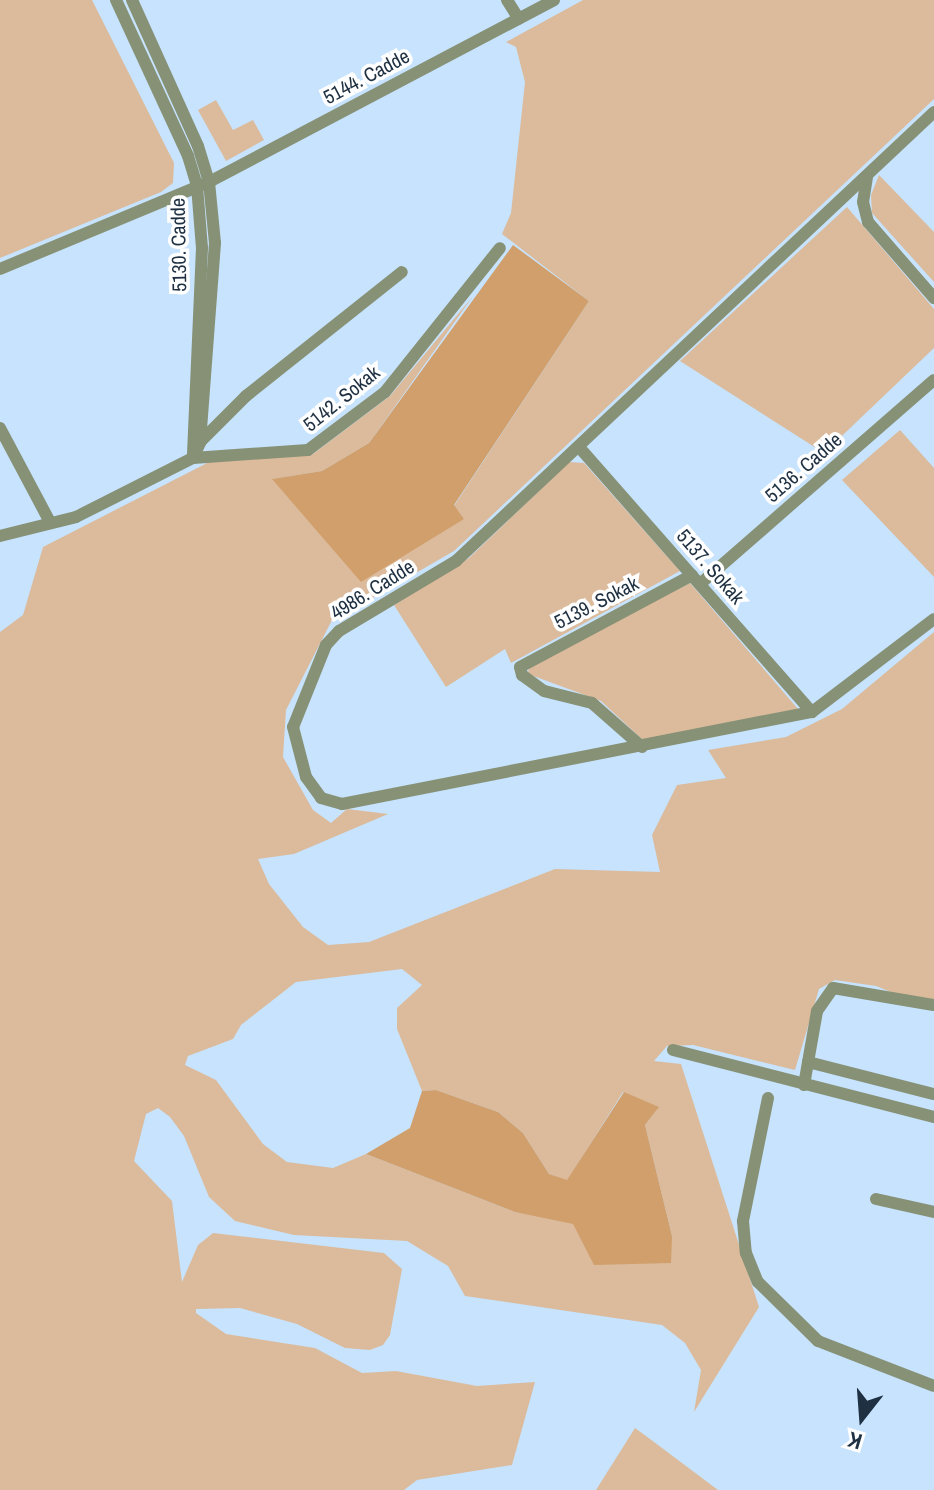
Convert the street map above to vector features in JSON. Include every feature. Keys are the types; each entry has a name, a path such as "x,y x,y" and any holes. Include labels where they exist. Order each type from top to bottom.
{"street":[{"name":"5130. Cadde","path":"116,0 203,184 193,458"},
{"name":"5130. Cadde","path":"132,0 198,146 214,255 201,441"},
{"path":"507,0 519,19"},
{"name":"5144. Cadde","path":"0,269 203,184 554,0"},
{"name":"4986. Cadde","path":"934,112 456,561 339,631 326,645 293,727 306,777 321,798 342,804 812,712 934,619"},
{"path":"867,177 863,202 868,222 934,298"},
{"name":"5142. Sokak","path":"193,458 308,450 385,392 500,248"},
{"path":"0,536 49,520 76,517 193,458 201,441 246,396 402,272"},
{"name":"5136. Cadde","path":"696,580 934,380"},
{"path":"0,428 49,520"},
{"name":"5137. Sokak","path":"579,447 812,712"},
{"name":"5139. Sokak","path":"642,747 592,703 544,691 522,675 520,667 696,580"},
{"path":"804,1085 817,1011 833,988 934,1005"},
{"path":"673,1050 934,1117"},
{"path":"808,1062 934,1094"},
{"path":"768,1098 743,1221 746,1253 758,1282 818,1341 934,1386"},
{"path":"876,1199 934,1212"}],"shaded area":[{"path":"0,0 92,0 174,163 173,183 161,192 0,258"},
{"path":"583,0 934,0 934,99 454,551 331,622 286,710 283,757 313,810 331,823 347,809 388,814 294,854 258,859 269,884 303,927 328,945 369,942 555,869 660,872 652,835 677,785 726,778 708,750 786,737 842,709 934,632 934,1002 918,1003 876,986 835,980 819,989 795,1070 693,1045 667,1046 654,1061 681,1064 759,1307 694,1412 701,1370 685,1343 662,1325 465,1296 448,1266 407,1241 294,1235 235,1221 209,1197 184,1136 170,1117 158,1108 146,1114 134,1161 172,1201 182,1282 198,1245 213,1233 384,1253 402,1269 390,1335 383,1345 370,1350 345,1348 297,1324 240,1308 196,1309 196,1313 226,1334 315,1348 362,1373 396,1371 477,1386 535,1382 512,1465 417,1480 404,1490 0,1490 0,632 23,615 43,547 211,461 313,454 390,396 473,296 369,443 322,471 273,479 464,519 454,506 589,301 502,234 511,213 525,82 516,47 506,42","holes":["402,969 422,985 397,1008 397,1029 422,1091 436,1090 498,1112 523,1133 549,1174 567,1181 623,1092 658,1108 645,1125 672,1236 515,1212 366,1154 333,1168 287,1162 263,1144 216,1080 185,1065 188,1056 233,1039 241,1025 296,982"]},
{"path":"216,100 233,130 253,120 264,140 226,161 198,110"},
{"path":"879,175 934,232 934,282 872,213 871,195"},
{"path":"847,207 934,309 934,348 824,453 680,361"},
{"path":"513,245 589,301 454,505 464,519 361,582 272,479 322,471 369,443"},
{"path":"900,430 934,468 934,577 842,480"},
{"path":"569,462 584,463 680,571 511,663 505,649 446,687 394,605 469,558"},
{"path":"690,583 798,709 645,742 601,701 528,674 529,665"},
{"path":"436,1090 498,1112 523,1133 549,1174 567,1180 624,1092 659,1107 645,1125 672,1236 671,1263 594,1265 573,1224 515,1212 366,1154 410,1128 422,1091"},
{"path":"635,1428 650,1439 718,1490 596,1490"}]}
